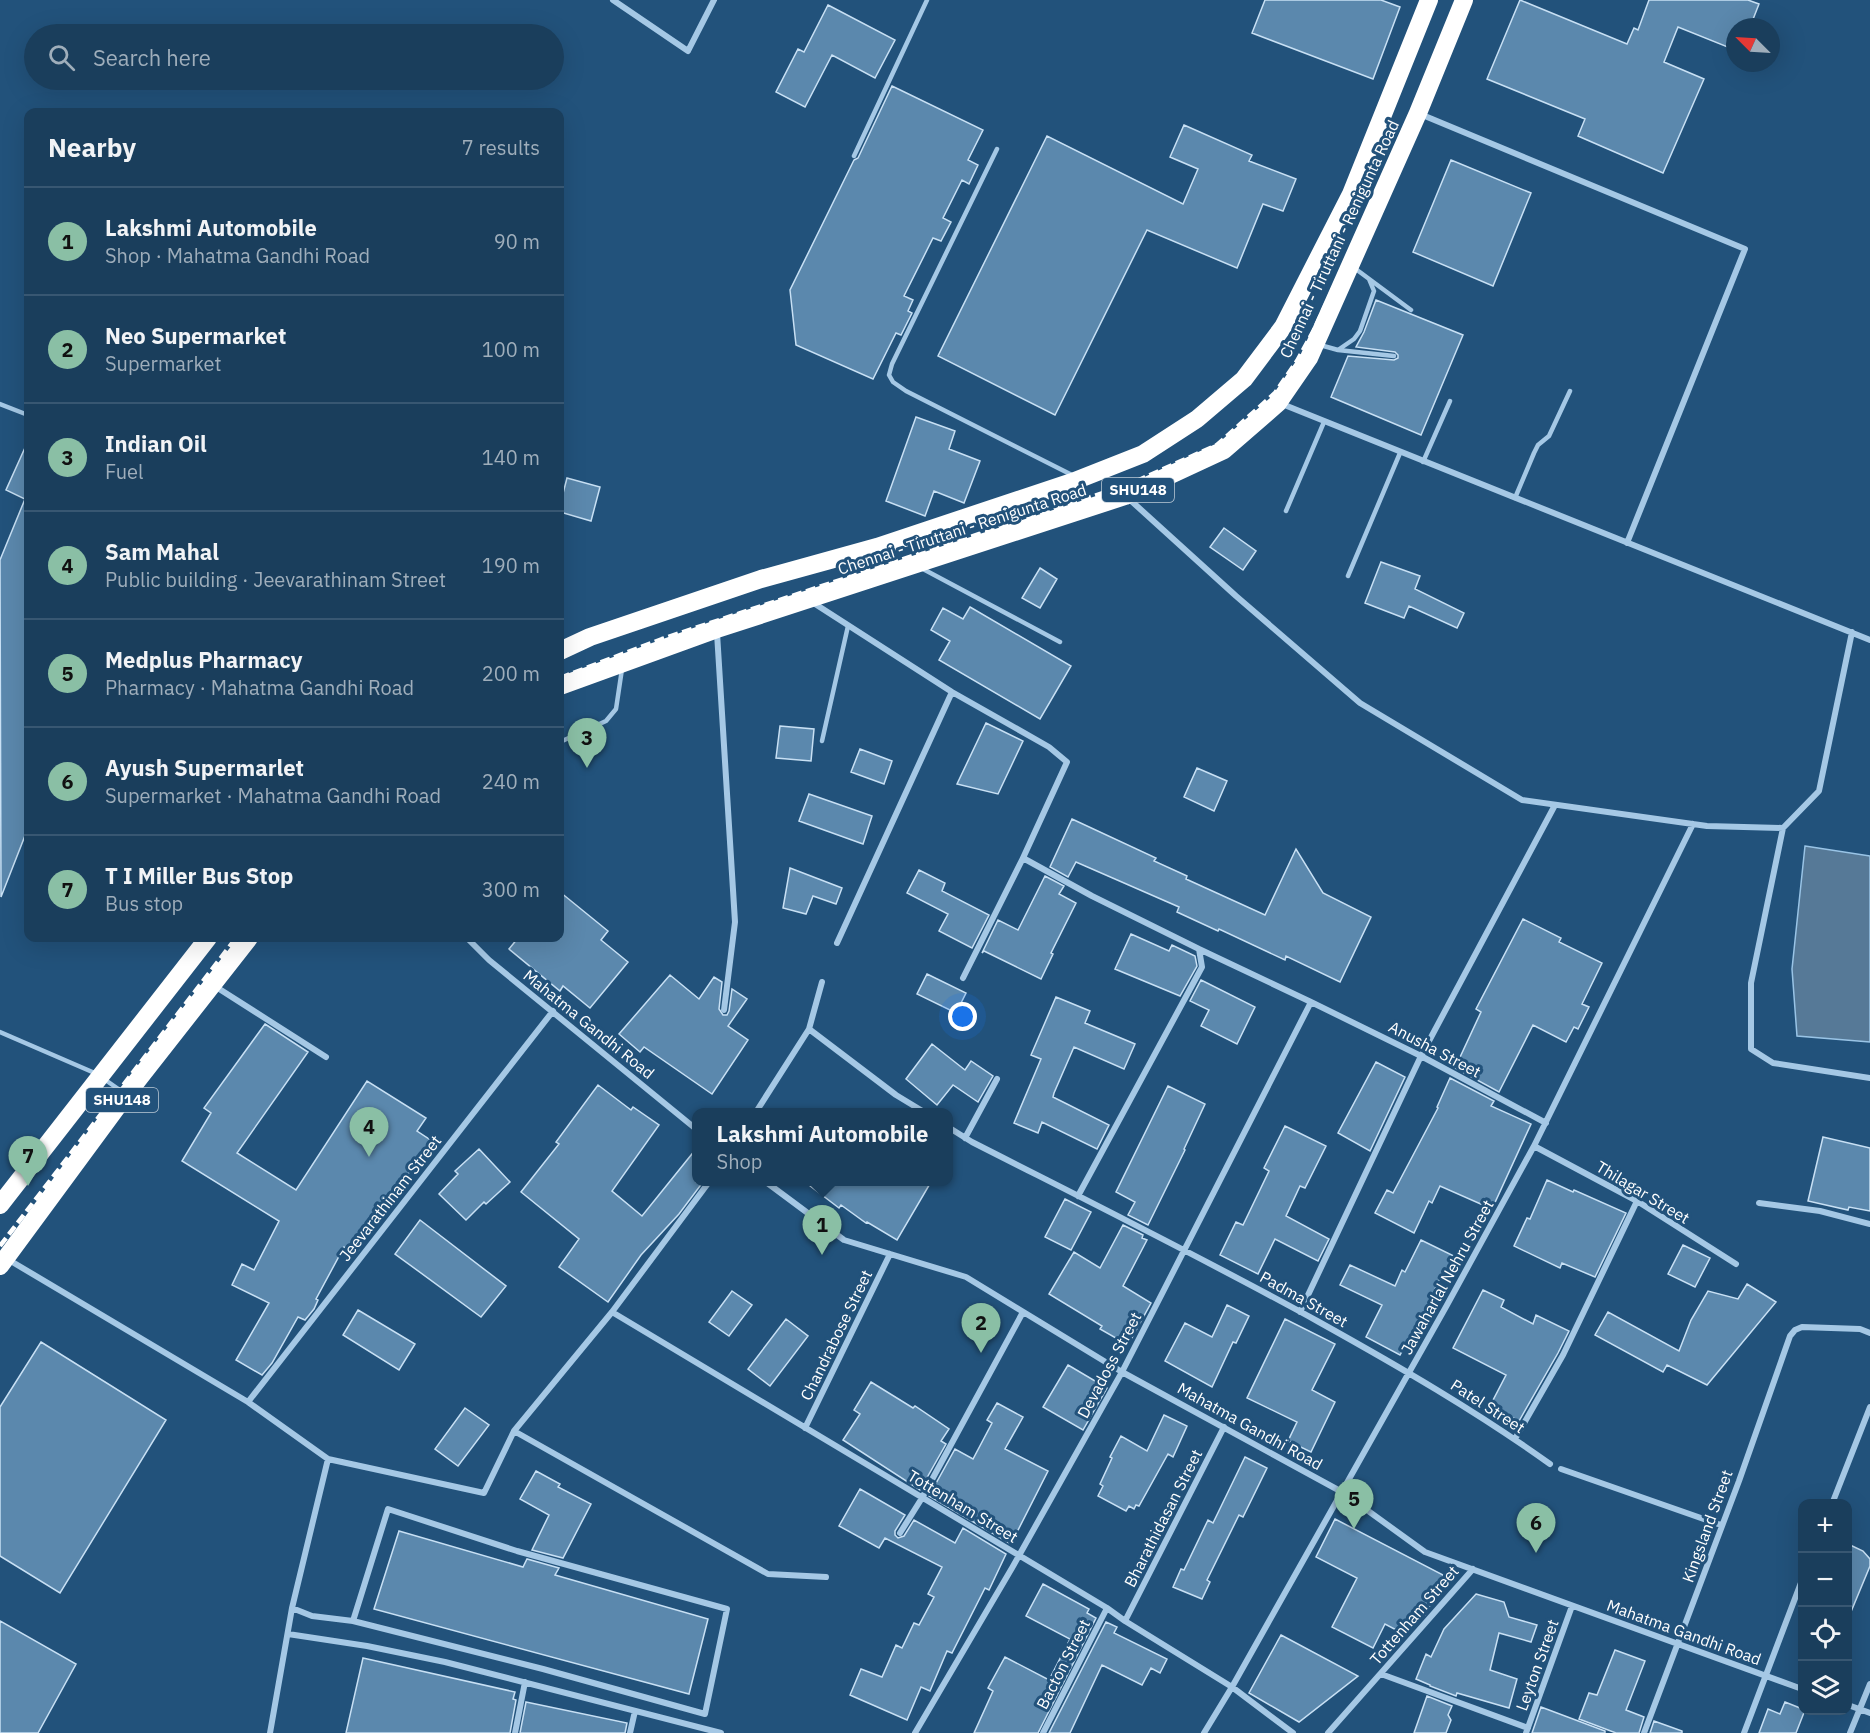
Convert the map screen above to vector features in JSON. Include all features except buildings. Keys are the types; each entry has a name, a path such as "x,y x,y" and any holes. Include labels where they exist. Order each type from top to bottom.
{"highway":[{"name":"Chennai - Tiruttani - Renigunta Road","path":"564,649 590,637 761,579 877,547 1080,479 1143,454 1197,419 1244,379 1283,327 1351,194 1430,0"},
{"name":"Chennai - Tiruttani - Renigunta Road","path":"564,686 717,629 1125,496 1224,450 1278,403 1309,358 1418,113 1464,0"},
{"name":"SHU148","path":"0,1205 205,942"},
{"name":"SHU148","path":"3,1262 126,1095 246,942"}],"street":[{"path":"613,0 688,51 714,0"},
{"path":"1418,113 1745,249 1627,543"},
{"path":"1278,403 1870,640"},
{"path":"1125,496 1360,703 1522,800 1694,824 1783,828"},
{"path":"809,600 952,692 1049,747 1067,762 1023,858 963,978"},
{"path":"717,629 735,922 724,1010"},
{"path":"1852,632 1819,791 1783,828 1752,983 1751,1049 1773,1063 1870,1078"},
{"path":"837,943 952,692"},
{"path":"1300,1312 1421,1056 1555,805"},
{"name":"Jawaharlal Nehru Street","path":"1204,1733 1342,1492 1546,1124 1694,824"},
{"name":"Anusha Street","path":"1023,858 1092,896 1421,1056 1546,1124"},
{"name":"Mahatma Gandhi Road","path":"471,942 489,960 692,1126"},
{"path":"1078,1196 1202,967 1199,949"},
{"path":"759,1108 809,1029 822,982"},
{"path":"213,984 326,1057"},
{"name":"Devadoss Street","path":"915,1733 1019,1556 1122,1371 1311,1002"},
{"name":"Jeevarathinam Street","path":"248,1401 553,1011"},
{"path":"809,1029 916,1108"},
{"path":"965,1138 997,1079"},
{"name":"Padma Street","path":"953,1130 1185,1249 1409,1372"},
{"name":"Thilagar Street","path":"1534,1146 1637,1201 1736,1264"},
{"path":"3,1262 248,1401 328,1459 484,1493 514,1431 612,1312 706,1186"},
{"name":"Mahatma Gandhi Road","path":"771,1186 844,1240 966,1277 1122,1371 1342,1492 1425,1552 1798,1687"},
{"path":"1515,1439 1563,1355 1637,1201"},
{"path":"1759,1203 1820,1211 1870,1224"},
{"name":"Chandrabose Street","path":"805,1428 890,1254"},
{"name":"Tottenham Street","path":"612,1312 1107,1608 1232,1687 1293,1733"},
{"path":"900,1533 922,1498 1023,1312"},
{"name":"Kingsland Street","path":"1644,1733 1739,1480 1790,1336 1802,1327 1860,1329 1870,1333"},
{"name":"Patel Street","path":"1409,1372 1515,1439 1550,1464"},
{"path":"1834,1499 1870,1407"},
{"name":"Bharathidasan Street","path":"1125,1621 1224,1427"},
{"path":"514,1431 768,1574 826,1577"},
{"path":"270,1733 292,1608 328,1459"},
{"path":"1561,1469 1721,1525"},
{"path":"292,1608 312,1616 353,1621 543,1669 705,1714 727,1609 518,1551 388,1509 353,1621"},
{"name":"Tottenham Street","path":"1328,1733 1473,1569"},
{"path":"1744,1733 1798,1593"},
{"name":"Leyton Street","path":"1527,1730 1572,1605"},
{"name":"Bacton Street","path":"1043,1733 1107,1608"},
{"path":"288,1634 378,1648 445,1662 722,1733"},
{"path":"1380,1674 1527,1730"},
{"path":"515,1733 525,1682"},
{"path":"1850,1733 1870,1684"},
{"path":"1852,1707 1870,1713"},
{"path":"630,1733 635,1710"}],"lane":[{"path":"854,156 927,0"},
{"path":"997,149 892,364 889,375 893,382 906,391 1080,479"},
{"path":"1351,266 1411,310"},
{"path":"1338,350 1354,339 1360,331 1374,291 1369,279"},
{"path":"1316,344 1338,350 1394,356"},
{"path":"1515,498 1538,445 1549,436 1570,391"},
{"path":"1423,462 1450,401"},
{"path":"0,404 24,413"},
{"path":"1286,511 1324,422"},
{"path":"1348,576 1400,453"},
{"path":"915,565 1060,642"},
{"path":"822,741 848,626"},
{"path":"564,740 606,722 616,709 622,664"},
{"path":"0,1032 100,1076 126,1095"}],"water":[{"path":"1805,846 1870,856 1870,1042 1797,1036 1792,969"}],"railway":[{"path":"564,676 662,639 1130,484 1217,445 1275,393 1297,361 1314,330 1467,0"},
{"path":"0,1246 233,942"}],"place":[{"name":"Indian Oil","path":"587,768"},
{"name":"Sam Mahal","path":"369,1157"},
{"name":"T I Miller Bus Stop","path":"28,1186"},
{"name":"Lakshmi Automobile","path":"822,1255"},
{"name":"Neo Supermarket","path":"981,1353"},
{"name":"Medplus Pharmacy","path":"1354,1529"},
{"name":"Ayush Supermarlet","path":"1536,1553"}]}
